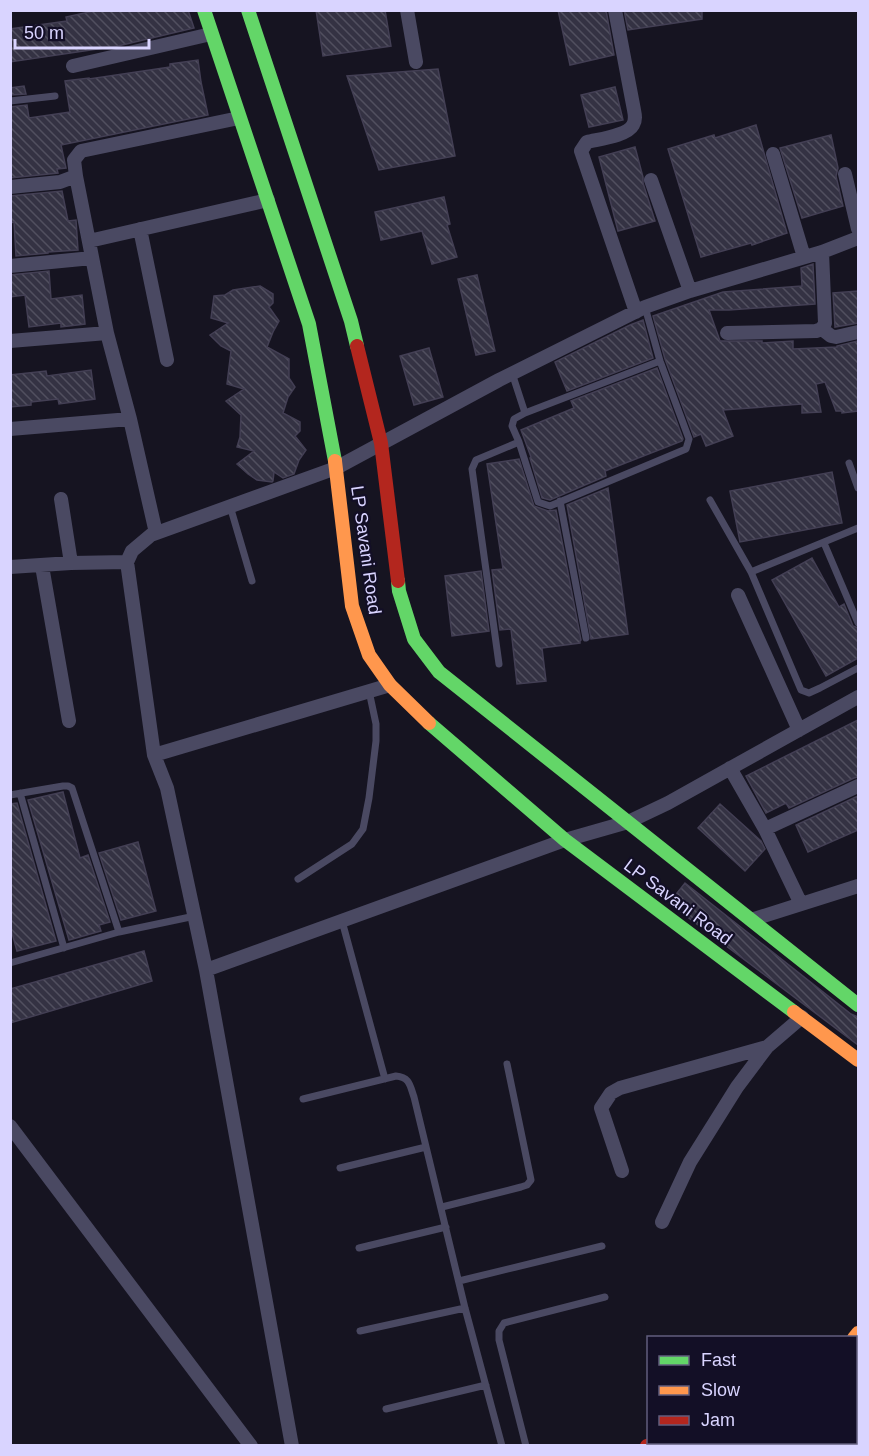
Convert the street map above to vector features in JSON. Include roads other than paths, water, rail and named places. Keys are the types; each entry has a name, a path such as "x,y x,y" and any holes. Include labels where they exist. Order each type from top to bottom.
{"main road":[{"name":"LP Savani Road","path":"204,10 309,324 336,468 352,606 369,655 390,685 421,716 565,840 858,1060"},
{"name":"LP Savani Road","path":"248,10 351,321 381,443 399,591 414,639 439,672 858,1005"}],"street":[{"path":"407,10 416,62"},
{"path":"615,10 635,119 633,126 626,132 587,142 580,151 641,309"},
{"path":"73,66 211,34"},
{"path":"156,533 130,419 107,333 74,160 81,151 239,118"},
{"path":"773,154 804,257"},
{"path":"845,174 858,229"},
{"path":"10,187 60,182 76,177"},
{"path":"651,180 690,291"},
{"path":"89,241 268,200"},
{"path":"140,229 167,360"},
{"path":"292,1446 206,970 167,788 154,755 127,562 132,551 151,535 336,468 512,373 641,309 690,291 822,252 858,238"},
{"path":"727,333 822,329 825,323 822,252"},
{"path":"10,266 93,258"},
{"path":"822,329 836,337 858,332"},
{"path":"10,341 107,333"},
{"path":"10,429 130,419"},
{"path":"61,499 71,563"},
{"path":"10,567 127,562"},
{"path":"42,566 69,721"},
{"path":"738,595 799,730"},
{"path":"154,755 390,685"},
{"path":"206,970 565,840 628,822 668,803 858,697"},
{"path":"730,768 765,830 801,904"},
{"path":"765,830 858,786"},
{"path":"751,920 858,886"},
{"path":"662,1222 690,1162 737,1087 767,1047 802,1017"},
{"path":"622,1171 601,1108 611,1093 620,1088 767,1047"},
{"path":"10,1126 251,1446"}],"lane":[{"path":"10,101 55,96"},
{"path":"641,309 689,439 686,449 550,506 538,502 512,423 514,419 660,362"},
{"path":"512,373 525,413"},
{"path":"499,664 472,469 476,460 519,442"},
{"path":"849,463 858,488"},
{"path":"710,500 751,572 801,690 809,693 858,668"},
{"path":"560,501 586,638"},
{"path":"230,506 252,581"},
{"path":"751,572 858,528"},
{"path":"824,543 858,623"},
{"path":"298,879 352,844 363,829 376,741 376,724 369,691"},
{"path":"10,795 63,786 72,788 119,932"},
{"path":"20,793 64,948"},
{"path":"10,963 119,932 195,916"},
{"path":"342,921 386,1079"},
{"path":"442,1207 521,1187 527,1185 531,1180 507,1064"},
{"path":"303,1099 396,1076 408,1081 414,1097 465,1308 502,1446"},
{"path":"340,1168 426,1147"},
{"path":"359,1248 446,1227"},
{"path":"459,1281 602,1246"},
{"path":"526,1446 499,1340 499,1331 504,1323 605,1298"},
{"path":"360,1331 465,1308"},
{"path":"386,1409 486,1385"}]}
